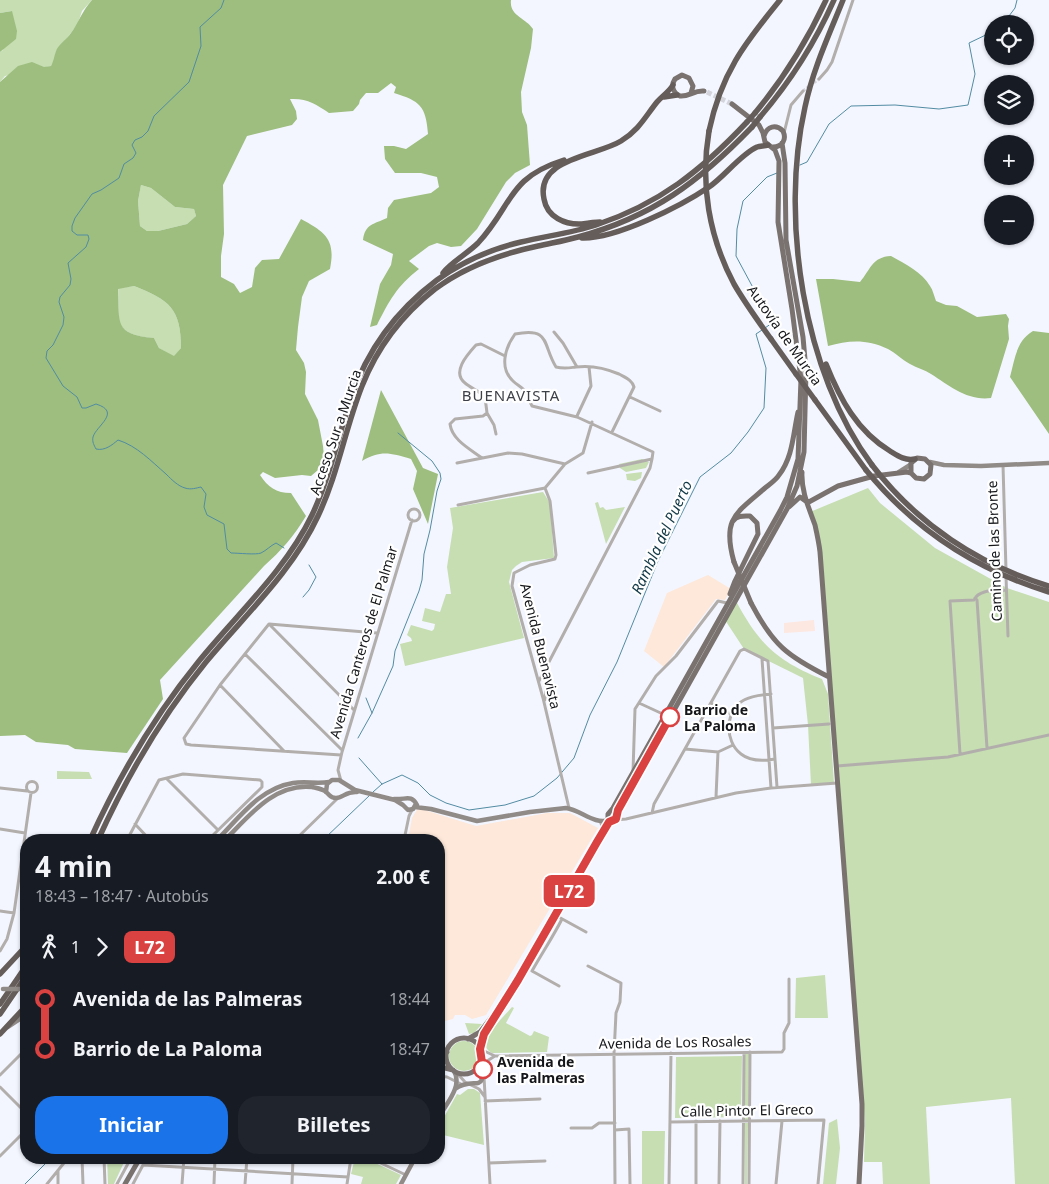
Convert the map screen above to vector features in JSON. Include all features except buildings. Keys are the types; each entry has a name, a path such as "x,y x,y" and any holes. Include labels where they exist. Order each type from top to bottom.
{"highway":[{"name":"Autovía de Murcia","path":"780,0 750,36 733,63 719,94 709,131 705,160 705,181 709,214 724,264 736,287 796,374 866,470 899,506 920,525 951,547 994,571 1049,592"},
{"name":"Acceso Sur a Murcia","path":"757,115 797,56 826,0"},
{"name":"Acceso Sur a Murcia","path":"101,834 135,765 172,708 206,663 279,578 306,539 330,489 362,386 378,353 397,326 433,291 475,265 510,252 577,237 633,218 670,198 704,174 798,67 820,30 834,0"},
{"name":"Autovía de Murcia","path":"843,0 813,74 804,109 799,138 795,192 799,261 808,314 826,375 847,424 872,465 909,507 954,542 996,566 1049,586"},
{"path":"602,222 576,224 560,220 547,208 543,197 543,187 546,179 555,168 574,158 614,145 635,131 673,85"},
{"path":"662,98 677,94"},
{"name":"Acceso Sur a Murcia","path":"93,834 120,780 158,717 200,659 273,575 300,536 324,487 358,380 376,344 403,309 440,277 465,263 495,250 602,222 643,206 704,166 749,124"},
{"path":"577,237 593,237 617,231 665,212 710,186 755,148 770,146"},
{"path":"440,277 444,270 478,242 492,225 510,196 524,180 547,165 595,152"},
{"path":"799,261 804,291 816,337 843,403 860,426 880,445 902,458 915,459"},
{"path":"0,974 20,952"},
{"path":"0,1004 20,975"},
{"path":"0,1014 20,985"},
{"path":"2,1032 20,1012"}],"main road":[{"path":"682,75 689,78 693,83 706,91 691,93 683,97 677,94 673,85 675,78 682,75"},
{"path":"691,93 693,83"},
{"path":"480,1049 484,1034 518,980 602,835 633,773 787,497 798,459 801,379 778,222 785,163 782,143 784,133 777,127 759,125 732,104"},
{"path":"759,125 770,146 778,155 782,178 786,240 806,371 806,413 802,482 815,526 820,552 862,1110 858,1184"},
{"path":"764,136 766,130 770,127"},
{"path":"770,146 778,146 782,143"},
{"path":"801,398 788,461 779,476 735,515 730,525 730,546 734,562 751,603 772,639 784,651 829,677"},
{"path":"609,819 673,712 787,510 796,486 804,452"},
{"path":"923,458 930,462 932,469 930,474 924,479 916,478 911,473 910,465 915,459 923,458"},
{"path":"807,503 838,486 874,476 898,472 911,473"},
{"path":"787,510 798,498 802,497 807,503"},
{"path":"724,611 735,581 758,534 757,523 750,516 742,515 735,518 730,525"},
{"path":"814,670 821,670 828,664"},
{"path":"814,670 830,689"},
{"path":"665,715 673,712"},
{"path":"665,715 666,723"},
{"path":"468,1039 478,1034 501,1007"},
{"path":"445,1054 458,1038 468,1039 476,1043 482,1056 480,1065 474,1071 465,1074 445,1068"},
{"path":"448,1050 448,1062 455,1071"},
{"path":"125,1184 137,1164"}],"street":[{"path":"819,79 832,62 853,0"},
{"path":"784,133 794,100 803,91"},
{"path":"777,127 787,118"},
{"path":"554,332 564,343 577,367"},
{"path":"539,680 650,468 652,452 577,416 532,406 526,392 511,380 506,371 505,356 508,345 515,334 535,333 545,340 556,367 565,370 597,366 630,380 634,387 612,432"},
{"path":"496,434 494,425 487,413 485,397 463,382 460,375 460,367 476,345 481,344 505,356"},
{"path":"577,416 591,386 589,367"},
{"path":"630,397 660,411"},
{"path":"482,458 462,444 450,429 450,424 454,419 483,416 487,413"},
{"path":"458,505 545,488 565,464 583,453 592,422"},
{"path":"457,463 508,453 522,454 565,464"},
{"path":"588,473 652,459"},
{"path":"930,462 944,465 1049,463"},
{"path":"898,472 910,465"},
{"path":"932,469 944,465"},
{"name":"Camino de las Bronte","path":"1003,465 1008,636"},
{"name":"Avenida Buenavista","path":"545,488 550,501 556,555 553,560 530,565 514,573 512,586 544,698 569,808"},
{"name":"Avenida Canteros de El Palmar","path":"330,781 338,770 377,632 412,520"},
{"path":"960,754 950,601 974,600 980,593 1006,590"},
{"path":"974,598 977,600 987,748"},
{"path":"633,773 635,709 656,676 676,656 718,601 727,603"},
{"path":"269,624 377,632"},
{"path":"269,624 220,685 184,738 186,744 342,753"},
{"path":"269,624 354,710"},
{"path":"652,812 654,804 740,651 744,650 768,660 777,787"},
{"path":"244,654 342,753"},
{"path":"762,659 771,788"},
{"path":"544,698 544,701 546,696 545,671"},
{"path":"220,685 284,751"},
{"path":"771,694 753,696 742,700 731,714 729,725 733,745 741,754 756,761 775,759"},
{"path":"639,703 665,715"},
{"path":"711,703 731,714"},
{"path":"773,728 829,724"},
{"path":"837,766 948,756 1049,735"},
{"path":"685,749 718,752 733,745"},
{"path":"716,797 718,752"},
{"name":"Avenida Canteros de El Palmar","path":"338,770 342,782"},
{"path":"130,834 159,780 183,774 260,780 263,784 258,791 214,834"},
{"path":"166,778 218,830"},
{"path":"327,807 329,803 326,788 330,781"},
{"path":"222,834 253,803 271,790 294,783 342,782 359,792 390,799 412,808 424,808 477,822 530,812 569,808 609,819 626,819 716,797 777,787 838,782"},
{"path":"342,782 345,790 344,794"},
{"path":"230,834 262,803 279,793 305,787 317,788 338,798"},
{"path":"0,788 29,792 25,833 0,829"},
{"path":"300,834 338,798 344,794 359,792"},
{"path":"390,799 412,798 412,808 405,834"},
{"path":"403,805 406,799"},
{"path":"602,835 602,827 609,819"},
{"path":"135,824 144,834"},
{"path":"0,951 7,940 14,913 20,869"},
{"path":"0,911 14,913"},
{"path":"555,915 586,932"},
{"path":"560,986 532,971 562,919"},
{"path":"588,966 621,983 620,1002 616,1013 614,1054 615,1184"},
{"name":"Avenida de Los Rosales","path":"480,1049 495,1056 782,1052 784,1049 784,1033 789,1022 789,979"},
{"path":"1,989 20,989"},
{"path":"2,1032 20,1019"},
{"path":"743,1184 744,1052"},
{"path":"749,1184 750,1052"},
{"path":"669,1184 670,1053"},
{"path":"0,1075 20,1055"},
{"path":"482,1056 490,1184"},
{"path":"483,1068 487,1061 495,1056"},
{"path":"0,1069 5,1070"},
{"path":"445,1106 457,1083 455,1071"},
{"path":"455,1071 463,1081 479,1089 485,1099"},
{"path":"455,1089 463,1085 479,1083 484,1076"},
{"path":"445,1077 463,1085"},
{"path":"0,1087 20,1107"},
{"path":"485,1099 540,1099"},
{"path":"776,1184 782,1120"},
{"name":"Calle Pintor El Greco","path":"670,1122 824,1120 818,1184"},
{"path":"696,1121 696,1184"},
{"path":"719,1184 720,1121"},
{"path":"571,1128 592,1128 598,1124 615,1123"},
{"path":"615,1130 629,1129 630,1184"},
{"path":"0,1156 20,1136"},
{"path":"489,1163 545,1161"},
{"path":"46,1184 63,1164"},
{"path":"82,1164 83,1184"},
{"path":"104,1164 105,1184"},
{"path":"117,1184 128,1164"},
{"path":"182,1184 183,1164"},
{"path":"214,1164 214,1184"},
{"path":"245,1184 247,1164"},
{"path":"292,1184 293,1164"},
{"path":"347,1184 351,1164"},
{"path":"383,1164 406,1175"},
{"path":"401,1184 412,1164"},
{"path":"133,1184 143,1165 348,1177"},
{"path":"58,1170 58,1184"}],"shaded area":[{"path":"708,575 731,589 725,600 716,599 664,667 644,651 667,593"},
{"path":"814,620 815,631 784,633 784,623"},
{"path":"418,808 476,826 547,813 570,813 598,828 486,1015 472,1019 465,1015 455,1015 453,1019 445,1021 445,834 409,834 412,818"}],"green space":[{"path":"0,0 92,0 82,11 78,23 71,33 56,51 55,59 51,66 5,76 0,82 0,52 3,50 12,11 0,13"},
{"path":"92,0 511,0 515,13 533,29 531,48 521,92 522,112 527,125 530,165 515,173 506,182 477,229 461,246 451,247 437,243 429,246 409,261 419,269 394,294 377,325 370,327 380,284 391,265 393,254 363,240 364,235 371,225 387,218 388,208 394,200 431,193 439,187 437,177 421,173 395,173 385,159 384,146 406,149 428,134 426,117 420,106 410,99 394,93 396,87 391,83 378,93 366,93 353,111 329,113 311,102 290,99 296,111 297,119 292,125 247,136 223,185 224,234 221,277 234,284 240,293 252,287 255,268 262,260 279,259 301,219 316,228 330,243 330,269 309,281 302,297 296,350 304,363 306,372 305,394 318,420 324,457 318,470 311,476 275,478 263,472 260,475 273,488 281,492 291,493 306,516 282,549 264,566 160,680 163,699 127,753 75,749 68,745 36,742 25,735 0,736 0,82 18,66 32,62 44,67 51,66 57,49 71,33","holes":["141,185 151,188 175,207 194,209 196,216 187,224 158,231 147,231 140,226 138,201","134,286 156,296 171,307 179,323 181,348 174,356 159,348 154,338 131,333 121,325 118,289"]},
{"path":"12,11 17,31 16,39 0,52 0,13"},
{"path":"141,185 151,188 175,207 194,209 196,216 187,224 158,231 147,231 140,226 138,201"},
{"path":"891,256 913,269 927,281 936,301 946,305 957,306 977,317 1006,314 1009,319 1009,339 991,398 974,397 959,392 891,351 873,343 843,343 828,346 816,279 860,282 872,264 880,259"},
{"path":"134,286 164,301 175,314 179,323 181,348 174,357 159,348 154,338 134,334 121,326 119,321 118,288"},
{"path":"1033,331 1049,333 1049,434 1010,377 1020,345 1027,335"},
{"path":"381,390 423,468 438,474 428,524 413,489 417,471 411,459 397,455 380,454 362,461"},
{"path":"642,459 649,462 646,468 626,472 620,468 619,464"},
{"path":"642,472 641,478 635,481 627,480 626,474"},
{"path":"868,488 880,503 935,548 1007,588 1049,602 1049,1184 1015,1184 1011,1098 926,1107 930,1184 883,1184 882,1162 864,1162 865,1121 820,552 810,512"},
{"path":"543,492 550,503 554,558 522,562 512,570 509,582 524,638 405,666 400,644 412,641 407,635 411,625 432,631 435,624 422,621 425,608 440,612 446,594 451,594 447,567 453,528 450,508"},
{"path":"598,502 600,508 603,507 606,510 625,507 606,544 595,503"},
{"path":"736,601 761,640 781,658 822,679 828,694 834,783 811,785 803,678 744,649 725,620"},
{"path":"57,771 89,772 92,779 57,779"},
{"path":"825,975 828,1018 795,1018 796,978"},
{"path":"512,1007 514,1008 506,1023 530,1036 534,1031 549,1037 547,1052 492,1053 487,1049 486,1043 492,1030"},
{"path":"465,1023 482,1024 474,1033 469,1034"},
{"path":"464,1041 475,1045 479,1056 475,1067 464,1071 453,1067 449,1056 453,1045"},
{"path":"745,1054 749,1054 748,1120 745,1120"},
{"path":"742,1056 741,1117 675,1118 676,1057"},
{"path":"468,1089 474,1089 480,1093 484,1145 445,1135 445,1115 457,1094 460,1095"},
{"path":"837,1119 840,1148 836,1184 823,1184 829,1123"},
{"path":"745,1123 748,1123 747,1184 745,1184"},
{"path":"642,1131 665,1131 664,1184 642,1184"},
{"path":"107,1164 123,1164 114,1184 108,1184"},
{"path":"354,1164 378,1164 401,1175 396,1184 361,1184 363,1177 351,1174"}],"waterway":[{"path":"224,0 221,8 200,27 201,46 189,82 154,116 148,131 142,137 135,140 132,145 136,153 133,158 124,164 119,178 92,194 75,218 72,231 77,235 88,235 89,239 86,247 68,263 71,279 70,285 60,297 59,302 64,317 63,325 53,345 47,351 46,358 63,386 77,397 82,408 96,404 107,411 105,419 93,437 96,449 111,446 118,440 138,450 180,486 189,489 201,487 206,494 204,507 207,515 224,524 227,549 231,553 259,554 276,543 284,548"},
{"name":"Rambla del Puerto","path":"1010,15 1015,8 1017,0"},
{"name":"Rambla del Puerto","path":"800,165 807,162 829,124 851,106 895,105 939,109 968,105 975,74 969,43 984,36"},
{"name":"Rambla del Puerto","path":"765,328 772,323 736,256 737,229 743,201 767,177 777,173"},
{"name":"Rambla del Puerto","path":"373,792 382,784 402,775 418,783 430,795 446,803 469,810 505,805 534,796 557,778 574,758 590,715 617,662 658,561 700,477 731,453 764,408 766,368 756,334 762,330"},
{"path":"358,738 372,713 393,666 395,651 419,591 424,554 441,479 440,473 432,461 398,433"},
{"path":"303,597 316,577 309,565"},
{"path":"366,698 372,713"},
{"path":"359,758 382,784"},
{"name":"Rambla del Puerto","path":"329,834 370,795"},
{"name":"Rambla del Puerto","path":"25,1184 45,1164"}],"tunnel":[{"path":"803,91 819,79"},
{"path":"707,92 732,104"}],"bus line":[{"name":"L72","path":"483,1069 480,1049 484,1034 518,980 609,822 616,819 618,810 670,717"}],"place":[{"name":"Barrio de La Paloma","path":"670,717"},
{"name":"Avenida de las Palmeras","path":"483,1069"}],"district":[{"name":"BUENAVISTA","path":"511,395"}]}
